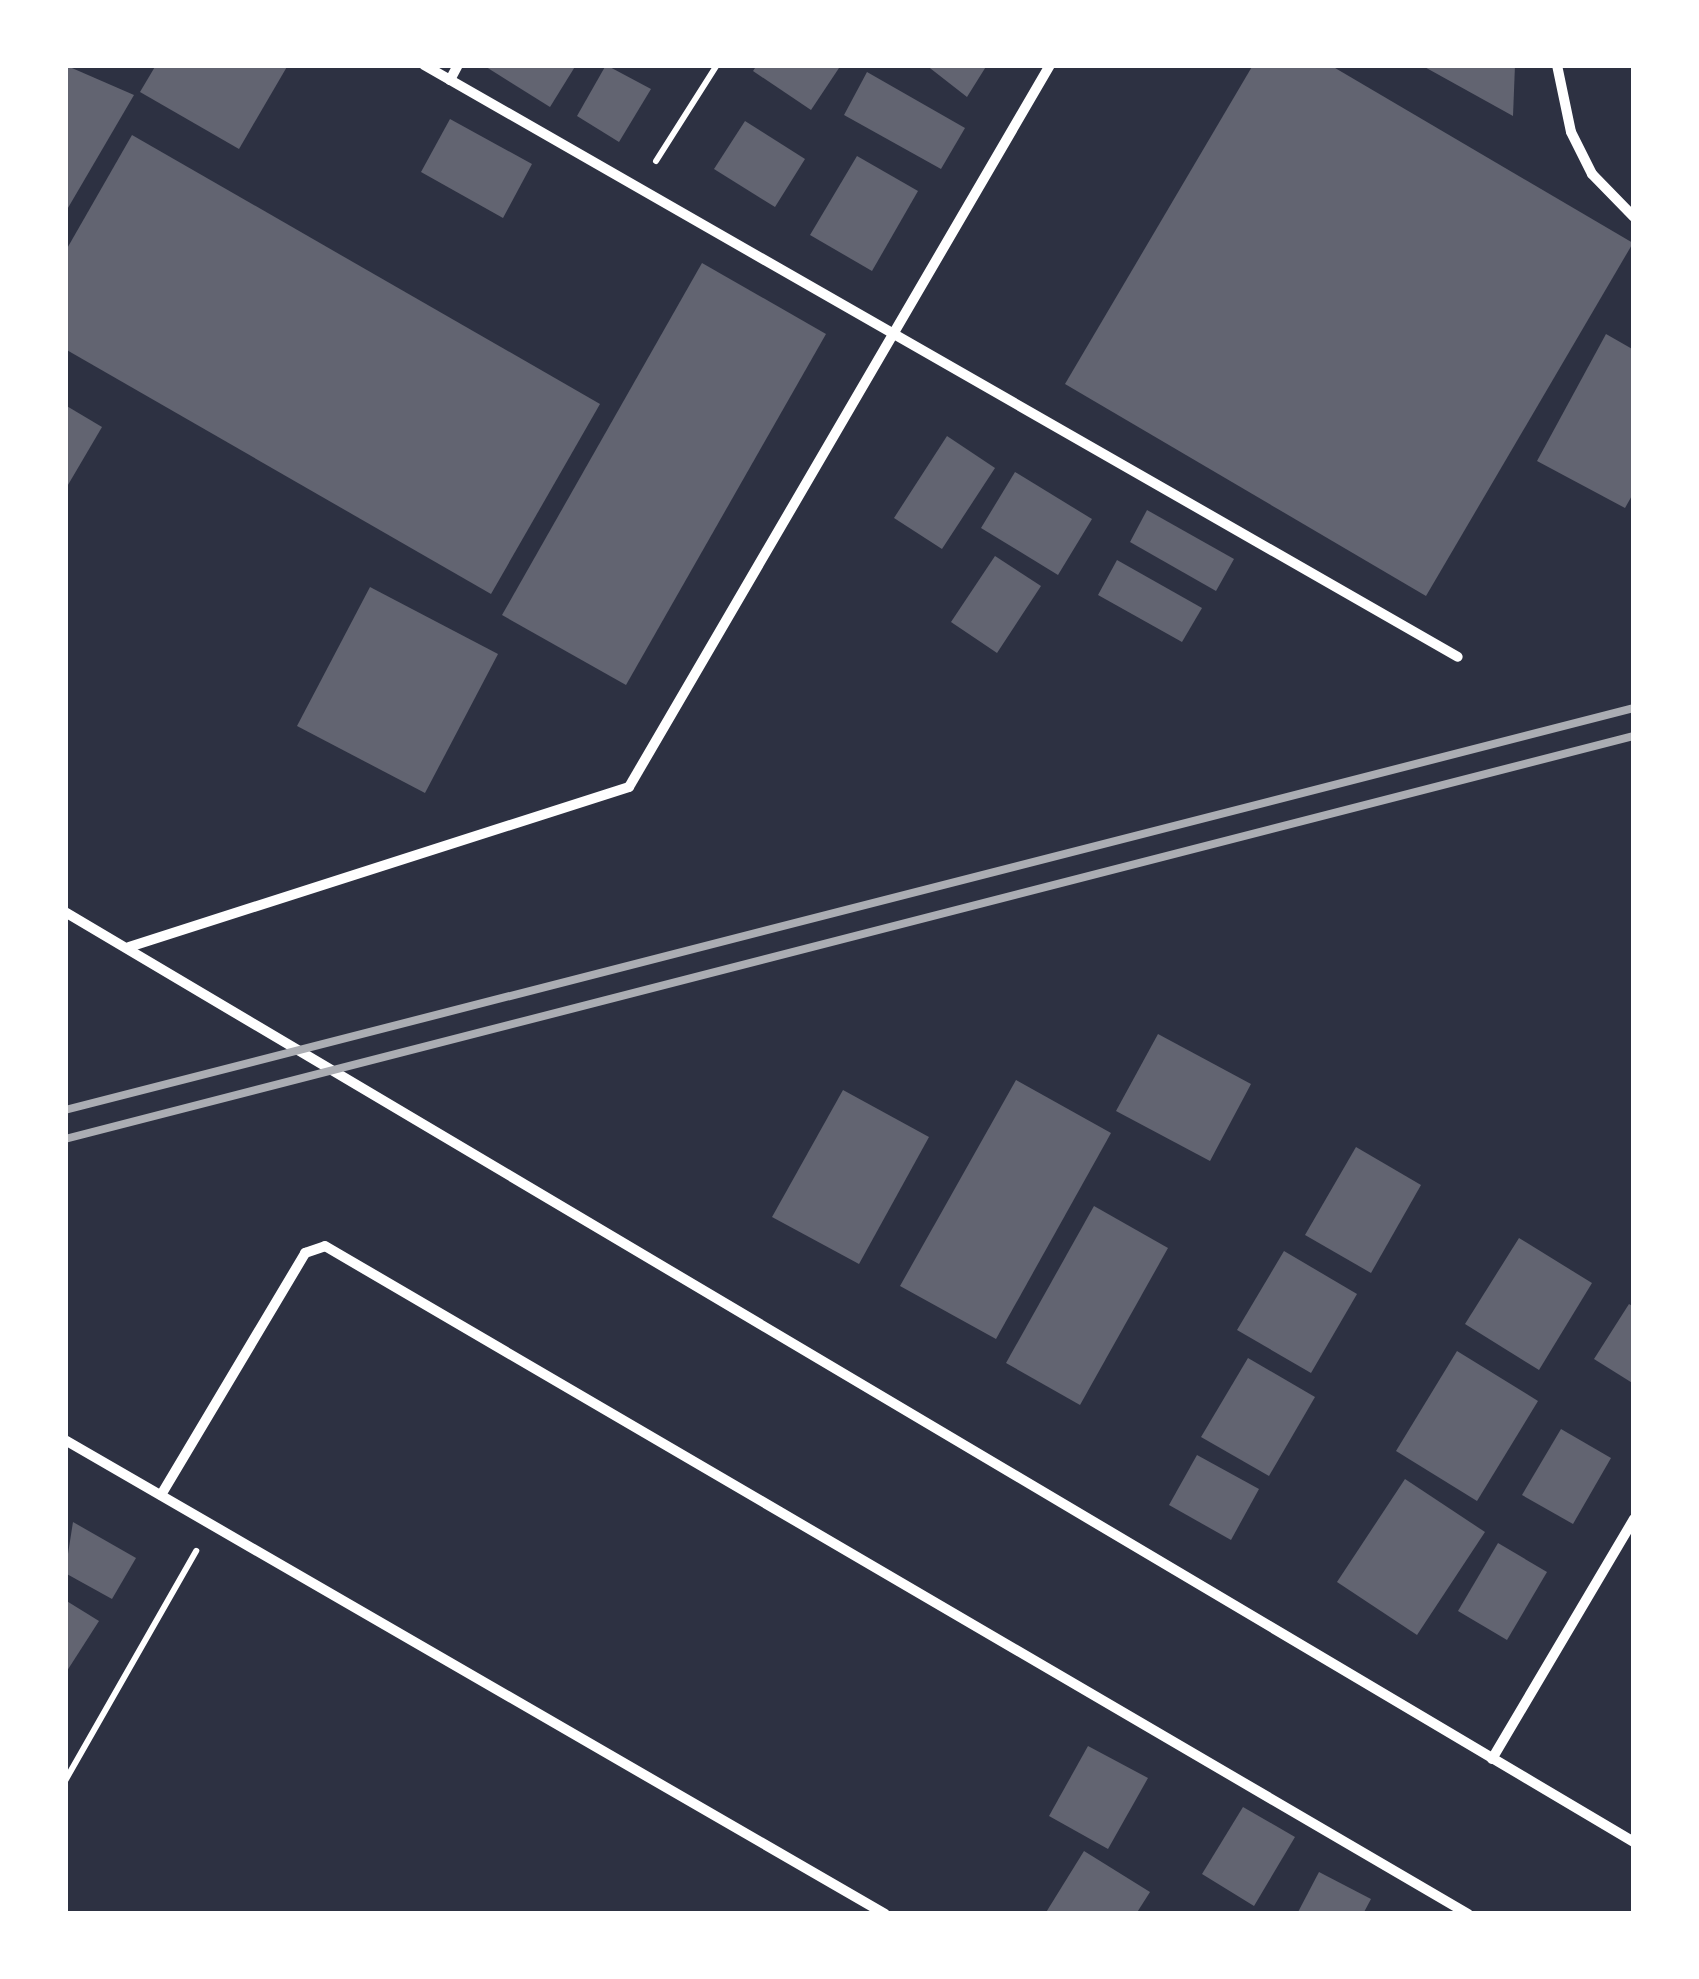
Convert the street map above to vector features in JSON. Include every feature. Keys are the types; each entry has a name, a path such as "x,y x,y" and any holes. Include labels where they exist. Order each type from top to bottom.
{"street":[{"path":"424,65 641,185 896,338 1458,658"},
{"path":"450,80 458,65"},
{"path":"129,948 629,787 896,338 1050,65"},
{"path":"1557,65 1571,132 1592,174 1634,217"},
{"path":"65,912 367,1098 1634,1842"},
{"path":"161,1495 305,1253 324,1246 1468,1914"},
{"path":"65,1440 210,1528 885,1914"},
{"path":"1492,1759 1634,1519"}],"path":[{"path":"641,185 717,65"},
{"path":"65,1780 210,1528"}],"building":[{"path":"65,65 134,95 65,213"},
{"path":"156,65 288,65 239,149 140,92"},
{"path":"483,65 576,65 550,107"},
{"path":"606,65 651,89 619,142 577,116"},
{"path":"757,65 841,65 811,110 753,71"},
{"path":"926,65 987,65 967,97"},
{"path":"1253,65 1330,65 1633,243 1426,596 1065,384"},
{"path":"1421,65 1515,65 1513,116"},
{"path":"867,72 965,128 941,169 844,115"},
{"path":"450,119 532,164 503,218 421,172"},
{"path":"745,121 805,159 775,207 714,169"},
{"path":"132,135 600,404 491,594 65,349 65,252"},
{"path":"857,156 918,191 872,271 810,235"},
{"path":"702,263 826,334 626,685 502,615"},
{"path":"1606,334 1634,350 1634,492 1625,508 1537,461"},
{"path":"65,405 102,427 65,490"},
{"path":"947,436 995,468 942,549 894,518"},
{"path":"1015,472 1092,519 1058,575 981,528"},
{"path":"1147,510 1234,559 1216,591 1130,542"},
{"path":"995,556 1041,586 997,653 951,622"},
{"path":"1117,560 1202,608 1182,642 1098,595"},
{"path":"370,587 498,654 425,793 297,726"},
{"path":"1158,1034 1251,1084 1210,1161 1116,1111"},
{"path":"1016,1080 1111,1133 996,1339 900,1286"},
{"path":"843,1090 929,1137 859,1264 772,1217"},
{"path":"1356,1147 1421,1185 1371,1273 1305,1235"},
{"path":"1094,1206 1168,1248 1080,1405 1006,1363"},
{"path":"1519,1238 1592,1283 1539,1370 1465,1324"},
{"path":"1284,1251 1357,1294 1311,1373 1237,1330"},
{"path":"1629,1304 1634,1307 1634,1384 1594,1359"},
{"path":"1457,1351 1538,1401 1477,1501 1396,1451"},
{"path":"1248,1358 1315,1397 1269,1476 1201,1437"},
{"path":"1561,1429 1611,1458 1573,1524 1522,1495"},
{"path":"1197,1455 1259,1489 1231,1540 1169,1505"},
{"path":"1405,1479 1485,1532 1417,1635 1337,1582"},
{"path":"73,1522 136,1558 112,1599 65,1573"},
{"path":"1498,1543 1547,1572 1507,1640 1458,1611"},
{"path":"65,1600 99,1621 65,1674"},
{"path":"1088,1746 1148,1778 1108,1849 1049,1816"},
{"path":"1243,1807 1295,1837 1254,1906 1202,1874"},
{"path":"1084,1851 1150,1892 1136,1914 1045,1914"},
{"path":"1319,1872 1371,1899 1363,1914 1297,1914"}],"railway":[{"path":"65,1110 1634,708"},
{"path":"65,1139 1634,736"}]}
